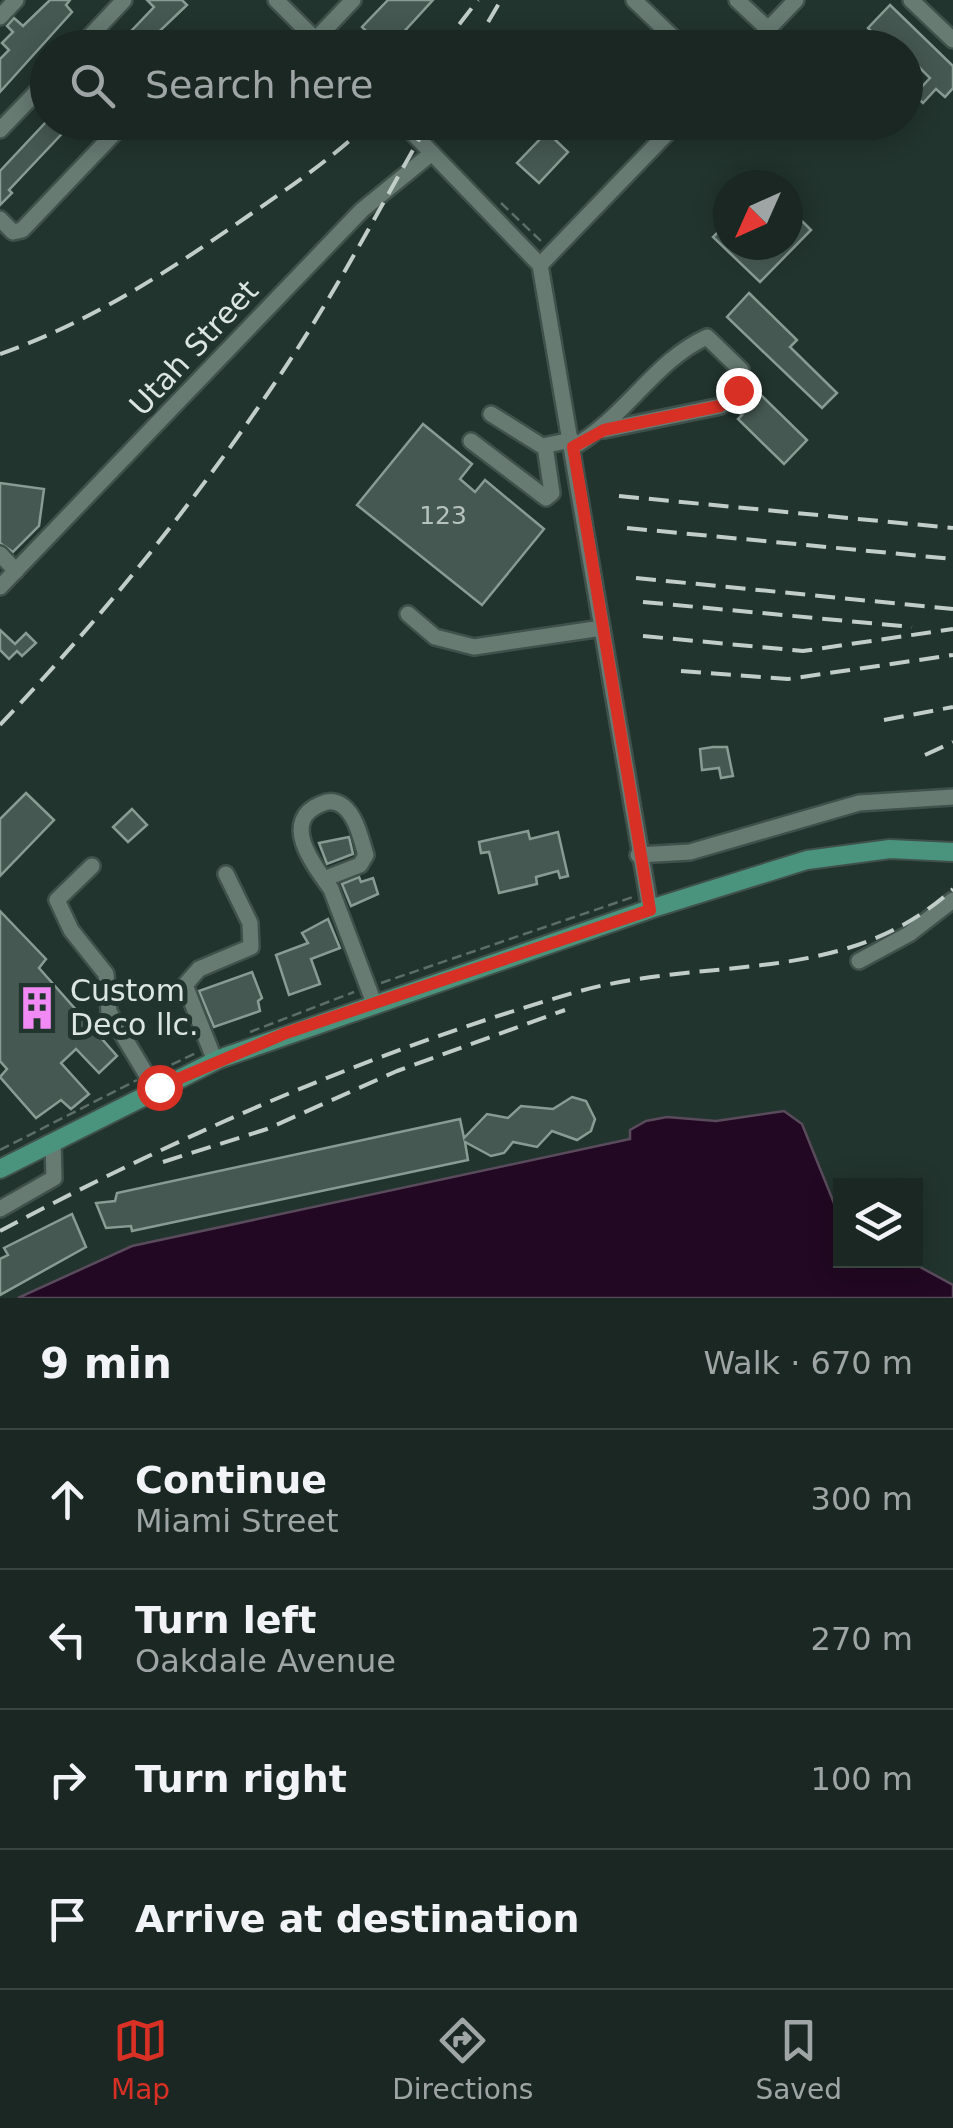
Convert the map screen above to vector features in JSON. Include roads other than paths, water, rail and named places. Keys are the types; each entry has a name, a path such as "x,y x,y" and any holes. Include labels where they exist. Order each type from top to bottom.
{"main road":[{"path":"0,1168 215,1061 650,910 807,860 860,850 953,852"}],"street":[{"path":"0,17 16,0"},
{"path":"95,30 124,0"},
{"path":"276,0 307,30"},
{"path":"330,30 354,0"},
{"path":"634,0 665,30"},
{"path":"737,0 768,29 796,0"},
{"path":"911,0 953,40"},
{"path":"0,130 30,99"},
{"path":"0,219 13,232 22,230 108,140"},
{"path":"420,140 540,265 650,910"},
{"path":"540,265 661,140"},
{"name":"Utah Street","path":"0,588 362,210 432,152"},
{"path":"491,414 528,440 545,446 572,444 604,430 720,406 738,390 741,370 707,337 686,346 604,430"},
{"path":"471,441 546,498 552,493 545,446"},
{"path":"0,554 16,571"},
{"path":"408,614 435,637 474,646 602,628"},
{"path":"638,856 690,852 859,803 953,797"},
{"path":"324,879 360,864 366,855 352,815 340,803 326,801 310,810 302,822 301,837 324,879 374,1004"},
{"path":"92,866 57,900 72,930 106,974 109,1012 155,1089"},
{"path":"215,1061 185,985 199,969 251,948 250,923 226,874"},
{"path":"859,961 908,934 953,900"},
{"path":"0,1209 54,1178 52,1142"}],"railway":[{"path":"455,30 478,0"},
{"path":"484,30 501,0"},
{"path":"0,354 66,327 159,275 295,183 350,140"},
{"path":"0,725 118,592 227,451 312,326 419,140"},
{"path":"619,496 953,528"},
{"path":"627,528 953,559"},
{"path":"636,578 953,609"},
{"path":"643,602 912,627"},
{"path":"643,636 803,651 953,629"},
{"path":"681,671 788,679 953,655"},
{"path":"884,720 953,707"},
{"path":"925,755 953,742"},
{"path":"0,1231 209,1128 426,1041 573,993 623,981 819,956 866,942 911,921 953,889"},
{"path":"163,1162 267,1129 397,1071 565,1010"}],"place":[{"name":"Custom Deco llc.","path":"37,1008"}]}
